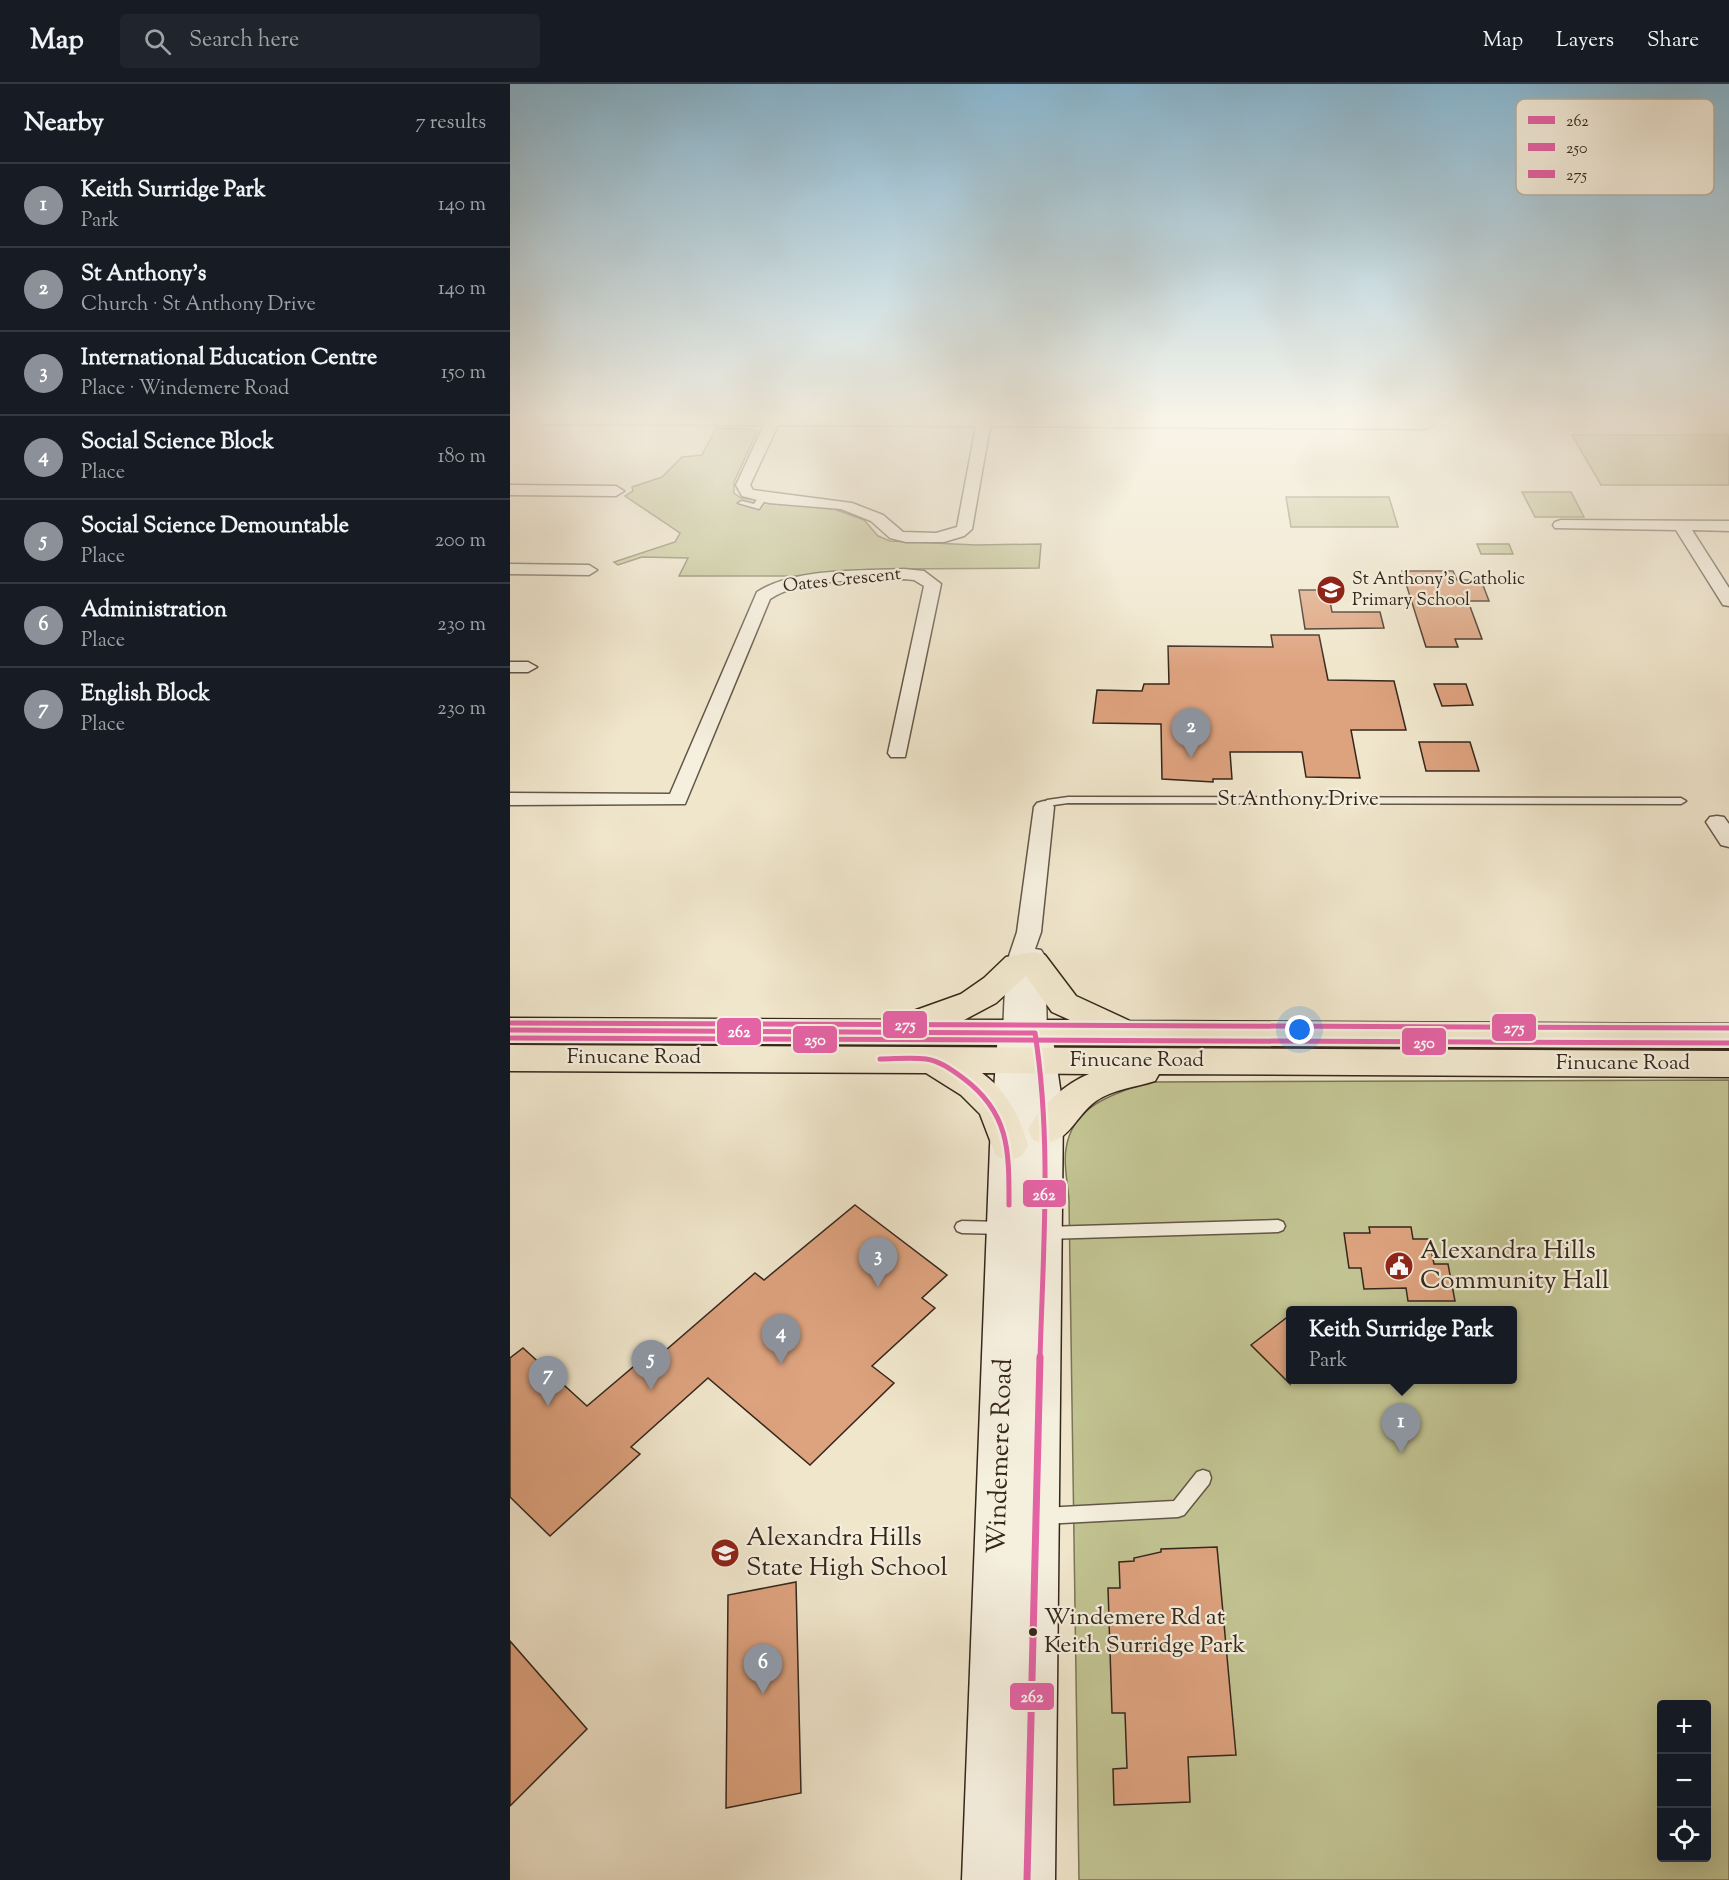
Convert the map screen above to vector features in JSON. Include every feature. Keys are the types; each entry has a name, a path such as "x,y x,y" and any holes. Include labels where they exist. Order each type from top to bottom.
{"highway":[{"path":"883,1032 968,1006 994,990 1027,953 1064,1004 1131,1034"},
{"name":"Finucane Road","path":"510,1030 883,1032 1188,1061 1729,1064"},
{"name":"Finucane Road","path":"510,1058 931,1060 1131,1034 1729,1036"},
{"path":"931,1060 975,1084 1002,1115 1028,1138 1084,1090 1109,1080 1188,1061"}],"main road":[{"name":"Windemere Road","path":"1027,1046 1045,1082 1028,1138 1018,1518 1027,1880"},
{"name":"Windemere Road","path":"990,1880 1018,1518"}],"street":[{"path":"840,504 878,518 890,532 897,536 940,537 955,535 964,529 969,504"},
{"path":"1561,525 1729,526"},
{"path":"1682,526 1729,601"},
{"path":"510,569 589,570"},
{"name":"Oates Crescent","path":"510,799 678,800 763,596 767,591 782,585 904,574 918,575 933,584 898,753"},
{"name":"St Anthony Drive","path":"1027,1046 1027,953 1044,807"},
{"path":"1717,822 1729,840"}],"lane":[{"path":"745,504 756,507 758,504"},
{"name":"St Anthony Drive","path":"1044,807 1059,800 1681,801"},
{"path":"962,1227 1025,1231 1278,1226"},
{"path":"1018,1518 1178,1509 1203,1478"}],"green space":[{"path":"637,504 790,504 834,509 864,520 878,536 890,541 976,545 1041,544 1039,568 887,569 813,576 679,576 688,558 642,557 618,565 614,562 675,542 680,533"},
{"path":"1287,504 1391,504 1398,527 1291,527"},
{"path":"1528,504 1577,504 1584,517 1535,517"},
{"path":"1477,544 1509,544 1513,554 1481,554"},
{"path":"1729,1080 1729,1880 1079,1880 1069,1200 1065,1155 1070,1134 1077,1122 1086,1111 1110,1096 1151,1082"}],"building":[{"path":"1402,571 1453,571 1457,580 1481,580 1489,601 1468,601 1482,639 1455,639 1458,647 1426,647"},
{"path":"1299,590 1328,590 1332,612 1380,612 1384,628 1305,629"},
{"path":"1271,635 1319,635 1328,680 1394,681 1406,730 1351,730 1360,778 1306,777 1302,752 1230,752 1232,779 1213,779 1213,782 1162,779 1161,724 1093,723 1097,690 1142,691 1144,684 1169,684 1168,646 1273,647"},
{"path":"1434,684 1466,684 1473,705 1442,706"},
{"path":"1419,742 1470,742 1479,771 1426,771"},
{"path":"855,1205 947,1275 922,1298 935,1308 872,1366 894,1383 810,1465 708,1378 631,1447 640,1454 550,1536 510,1497 510,1358 523,1348 587,1406 652,1351 659,1356 755,1273 764,1280"},
{"name":"Alexandra Hills Community Hall","path":"1369,1227 1411,1227 1413,1239 1429,1239 1434,1264 1448,1264 1455,1301 1408,1301 1406,1288 1364,1289 1361,1268 1349,1268 1344,1233 1370,1233"},
{"path":"1286,1318 1286,1380 1251,1345"},
{"path":"1217,1547 1236,1755 1188,1757 1190,1802 1114,1805 1113,1769 1127,1768 1125,1713 1112,1713 1108,1588 1120,1588 1119,1562 1134,1561 1134,1558 1161,1552 1161,1549"},
{"path":"796,1582 801,1793 726,1808 728,1595"},
{"path":"510,1641 587,1729 510,1806"}],"transit line":[{"name":"275","path":"510,1023 1729,1028"},
{"name":"262","path":"510,1030 1035,1033 1043,1083 1046,1133 1027,1880"},
{"name":"250","path":"510,1038 1729,1043"},
{"name":"262","path":"880,1059 931,1060 950,1069 979,1090 999,1118 1004,1134 1009,1167 1009,1205"}],"place":[{"name":"St Anthony's Catholic Primary School","path":"1331,590"},
{"name":"St Anthony's","path":"1191,758"},
{"name":"Alexandra Hills Community Hall","path":"1399,1266"},
{"name":"International Education Centre","path":"878,1287"},
{"name":"Social Science Block","path":"781,1364"},
{"name":"Social Science Demountable","path":"651,1390"},
{"name":"English Block","path":"548,1406"},
{"name":"Keith Surridge Park","path":"1401,1453"},
{"name":"Alexandra Hills State High School","path":"725,1553"},
{"name":"Windemere Rd at Keith Surridge Park","path":"1033,1632"},
{"name":"Administration","path":"763,1694"}]}
